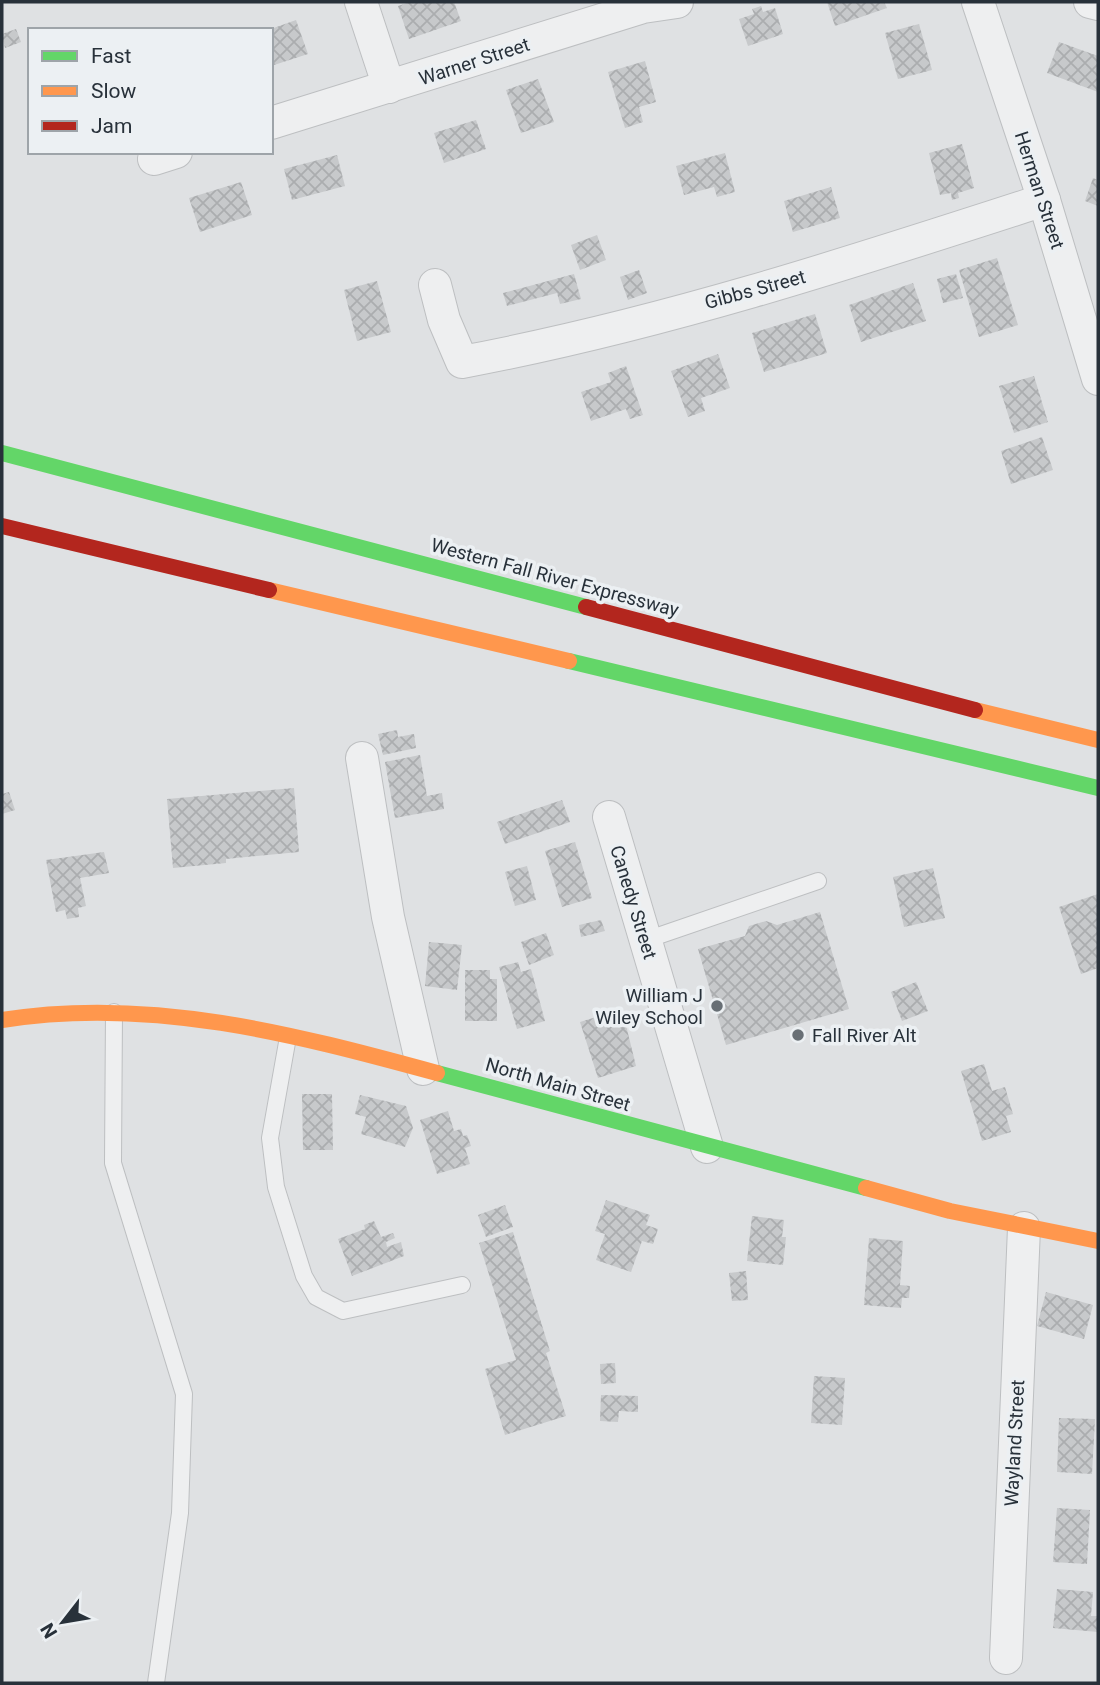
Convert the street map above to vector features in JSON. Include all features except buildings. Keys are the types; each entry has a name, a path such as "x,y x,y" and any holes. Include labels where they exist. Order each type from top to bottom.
{"main road":[{"name":"Western Fall River Expressway","path":"2,453 992,715 1098,740"},
{"path":"2,526 1098,788"},
{"name":"North Main Street","path":"2,1020 52,1012 189,1016 423,1069 708,1147 1024,1228 1098,1241"}],"street":[{"path":"361,2 389,87"},
{"name":"Warner Street","path":"273,122 643,7 677,2"},
{"name":"Herman Street","path":"978,2 1044,200 1098,379"},
{"path":"1090,2 1098,4"},
{"name":"Gibbs Street","path":"435,285 444,320 462,362 545,346 853,262 1044,200"},
{"path":"362,758 388,917 423,1069"},
{"name":"Canedy Street","path":"609,817 708,1147"},
{"name":"Wayland Street","path":"1006,1658 1024,1228"}],"lane":[{"path":"646,940 818,881"},
{"path":"114,1012 113,1163 184,1394 180,1513 156,1683"},
{"path":"288,1037 275,1097 270,1138 276,1188 304,1276 317,1297 343,1311 463,1285"}],"traffic: fast":[{"path":"2,453 586,607"},
{"path":"569,661 1098,788"},
{"path":"437,1073 866,1188"}],"traffic: slow":[{"path":"269,590 569,661"},
{"path":"975,710 1098,740"},
{"path":"2,1020 57,1014 167,1016 276,1033 437,1073"},
{"path":"866,1188 950,1211 1098,1241"}],"traffic: jam":[{"path":"2,526 269,590"},
{"path":"586,607 975,710"}],"place":[{"name":"William J Wiley School","path":"717,1006"},
{"name":"Fall River Alt","path":"798,1035"}]}
